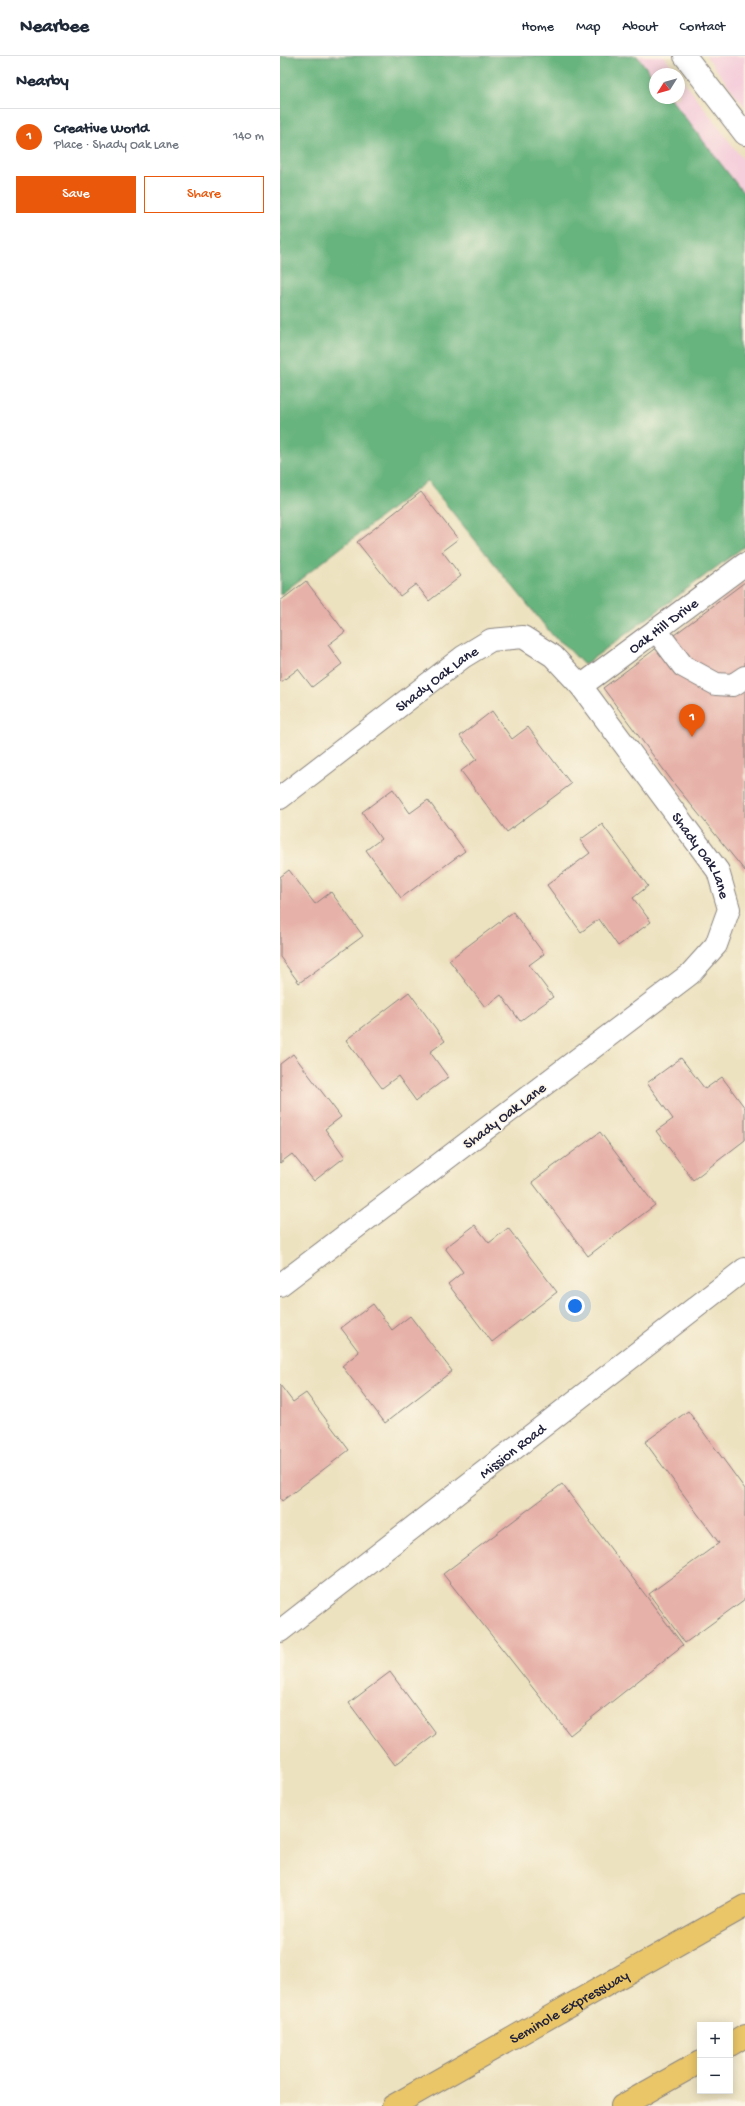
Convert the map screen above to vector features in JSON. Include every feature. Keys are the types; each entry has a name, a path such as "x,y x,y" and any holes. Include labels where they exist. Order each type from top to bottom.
{"highway":[{"name":"Seminole Expressway","path":"393,2106 745,1906"},
{"path":"733,2042 745,2036"},
{"path":"622,2106 697,2064"}],"street":[{"path":"687,56 745,134"},
{"name":"Oak Hill Drive","path":"581,686 745,564"},
{"path":"656,630 683,666 716,684 733,685 745,677"},
{"name":"Shady Oak Lane","path":"280,798 463,657 491,640 523,637 553,656 581,686 718,872 729,909 716,944 690,974 280,1285"},
{"name":"Mission Road","path":"280,1631 745,1269"}],"shaded area":[{"path":"637,56 664,56 673,68 649,68 649,71"},
{"path":"706,56 745,56 745,107"},
{"path":"685,83 745,162 745,195 675,104 685,104"}],"green space":[{"path":"280,56 637,56 649,71 649,104 675,104 745,195 745,546 584,665 565,645 554,637 427,481 280,595"}],"building":[{"path":"421,492 458,539 442,551 461,576 429,601 416,584 400,596 357,542"},
{"path":"306,581 345,632 328,645 342,664 312,687 298,669 281,682 280,680 280,601"},
{"path":"745,582 745,871 675,785 603,688"},
{"path":"492,711 512,739 528,727 571,784 507,832 461,771 477,759 460,736"},
{"path":"393,789 410,813 428,800 465,851 401,898 366,850 381,839 362,812"},
{"path":"602,824 648,886 633,898 651,922 618,946 599,919 581,932 547,885 590,853 580,840"},
{"path":"289,870 315,904 331,892 363,936 299,983 280,957 280,877"},
{"path":"513,912 544,954 529,965 553,997 520,1021 501,995 485,1007 449,960"},
{"path":"409,992 445,1041 430,1052 448,1077 416,1101 398,1076 382,1088 346,1040"},
{"path":"293,1054 341,1117 325,1129 345,1157 314,1181 292,1154 280,1163 280,1091 282,1090 280,1087 280,1064"},
{"path":"681,1058 705,1089 722,1077 745,1108 745,1140 693,1180 656,1131 673,1119 647,1083"},
{"path":"600,1132 655,1205 588,1256 532,1182"},
{"path":"475,1225 489,1243 508,1228 557,1292 492,1342 448,1284 463,1272 445,1248"},
{"path":"373,1304 392,1330 410,1316 452,1371 385,1423 342,1366 359,1352 341,1328"},
{"path":"280,1385 293,1402 306,1393 349,1450 282,1501 280,1498"},
{"path":"688,1411 745,1489 745,1599 685,1643 649,1594 719,1543 645,1442"},
{"path":"562,1484 683,1645 570,1735 443,1574"},
{"path":"390,1672 436,1734 395,1765 349,1703"}],"place":[{"name":"Creative World","path":"692,737"}]}
